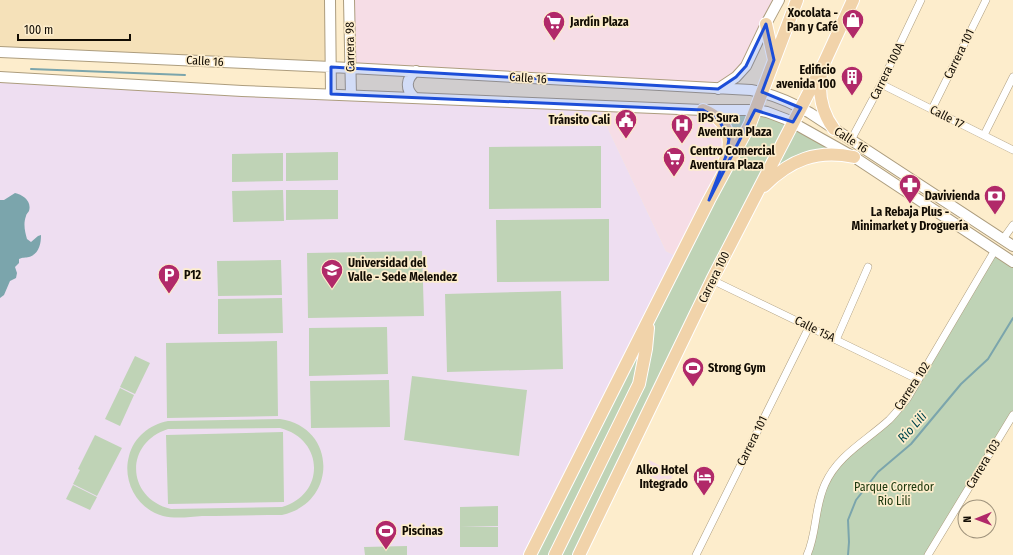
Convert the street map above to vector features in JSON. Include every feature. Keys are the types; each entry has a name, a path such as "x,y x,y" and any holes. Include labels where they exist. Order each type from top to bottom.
{"main road":[{"path":"530,555 709,200 750,124 797,0"},
{"name":"Carrera 100","path":"579,555 712,280 825,61 853,0"},
{"path":"766,24 774,60"},
{"path":"825,61 821,75 820,94 824,112 834,129"},
{"path":"703,110 714,115 719,120 726,129 729,139 729,148 709,200"},
{"path":"756,193 782,169 803,159 830,154 854,157"},
{"path":"554,555 639,384 646,349 648,322"}],"street":[{"name":"Carrera 98","path":"330,0 331,94"},
{"path":"335,0 335,5 340,9 348,7 349,0"},
{"name":"Carrera 98","path":"349,0 351,95"},
{"path":"718,89 736,77 746,66 779,0"},
{"name":"Carrera 100A","path":"851,140 881,84 921,0"},
{"name":"Carrera 101","path":"932,109 986,0"},
{"name":"Calle 16","path":"0,52 331,66 751,90 762,92 801,108 1013,246"},
{"path":"414,97 409,90 408,82 409,77 416,71"},
{"name":"Calle 16","path":"0,77 229,90 703,110 755,110 776,115 793,122 854,157 1013,262"},
{"path":"984,135 1013,77"},
{"name":"Calle 17","path":"881,84 1013,150"},
{"path":"1003,239 1013,225"},
{"name":"Carrera 102","path":"807,555 811,546 817,506 824,484 845,456 889,420 906,399 995,250"},
{"path":"836,340 868,267"},
{"name":"Calle 15A","path":"712,280 917,379"},
{"name":"Carrera 101","path":"696,555 809,327"},
{"name":"Carrera 103","path":"928,555 1013,415"}],"highlighted area":[{"path":"766,24 774,60 762,92 801,108 793,122 755,110 709,200 726,156 729,139 719,120 703,110 331,94 331,67 416,71 718,89 736,77 746,66"}],"shaded area":[{"path":"0,0 330,0 331,67 0,52"},
{"name":"Jardín Plaza","path":"349,0 779,0 746,66 718,89 351,68"},
{"name":"Universidad del Valle - Sede Melendez","path":"0,77 598,105 666,251 680,258 530,555 0,555"},
{"name":"Centro Comercial Aventura Plaza","path":"598,105 714,115 729,148 680,258 666,251"},
{"path":"649,460 674,473 668,485 643,473"}],"green space":[{"path":"767,112 854,157 816,156 756,193 579,555 530,555 697,223 729,148 714,115"},
{"path":"601,146 601,208 489,209 489,147"},
{"path":"338,152 338,180 286,181 286,153"},
{"path":"283,153 283,181 232,182 232,154"},
{"path":"283,190 284,221 233,222 232,191"},
{"path":"286,190 338,190 338,219 286,220"},
{"path":"609,219 609,281 497,282 496,220"},
{"name":"Parque Corredor Rio Lili","path":"995,250 1013,262 1013,415 962,499 957,499 957,507 928,555 807,555 817,506 833,470 907,399"},
{"path":"422,251 424,316 308,318 307,253"},
{"path":"281,260 282,295 218,296 217,261"},
{"path":"561,291 563,369 447,372 445,294"},
{"path":"282,298 283,333 218,334 218,299"},
{"path":"387,327 388,374 309,376 309,328"},
{"path":"277,341 278,416 167,418 166,343"},
{"path":"135,356 150,363 135,394 120,387"},
{"path":"412,376 527,390 519,456 404,440"},
{"path":"389,380 390,427 311,428 310,381"},
{"path":"120,388 134,395 120,426 105,419"},
{"path":"280,419 299,425 312,436 320,450 323,466 321,481 313,496 300,508 282,515 202,516 177,518 163,516 146,507 139,501 130,484 127,465 131,449 143,433 155,425 168,421","holes":["280,428 295,434 305,443 312,454 314,467 312,479 306,491 296,500 282,507 171,509 156,503 145,494 139,483 136,470 138,458 144,446 154,436 168,429"]},
{"path":"283,432 284,502 168,504 166,435"},
{"path":"95,435 122,448 97,496 73,484 80,470 78,469"},
{"path":"73,485 97,497 90,510 66,499"},
{"path":"498,506 498,526 460,527 460,507"},
{"path":"460,527 498,527 498,547 460,547"},
{"name":"Piscinas","path":"407,546 407,555 365,555 364,547"}],"water":[{"path":"15,193 24,197 28,201 30,207 26,215 25,222 27,239 31,242 41,235 41,242 35,254 19,259 19,263 15,267 17,273 16,278 10,281 4,295 0,298 0,200 4,200"}],"waterway":[{"path":"31,69 185,75"},
{"name":"Río Lili","path":"848,555 848,520 856,500 878,472 911,444 961,384 988,359 1013,318"}],"place":[{"name":"Xocolata - Pan y Café","path":"853,40"},
{"name":"Jardín Plaza","path":"554,42"},
{"name":"Edificio avenida 100","path":"852,96"},
{"name":"Tránsito Cali","path":"626,140"},
{"name":"IPS Sura Aventura Plaza","path":"682,144"},
{"name":"Centro Comercial Aventura Plaza","path":"674,178"},
{"name":"La Rebaja Plus - Minimarket y Droguería","path":"910,204"},
{"name":"Davivienda","path":"995,216"},
{"name":"Universidad del Valle - Sede Melendez","path":"332,290"},
{"name":"P12","path":"169,294"},
{"name":"Strong Gym","path":"693,388"},
{"name":"Alko Hotel Integrado","path":"704,496"},
{"name":"Piscinas","path":"386,550"}]}
